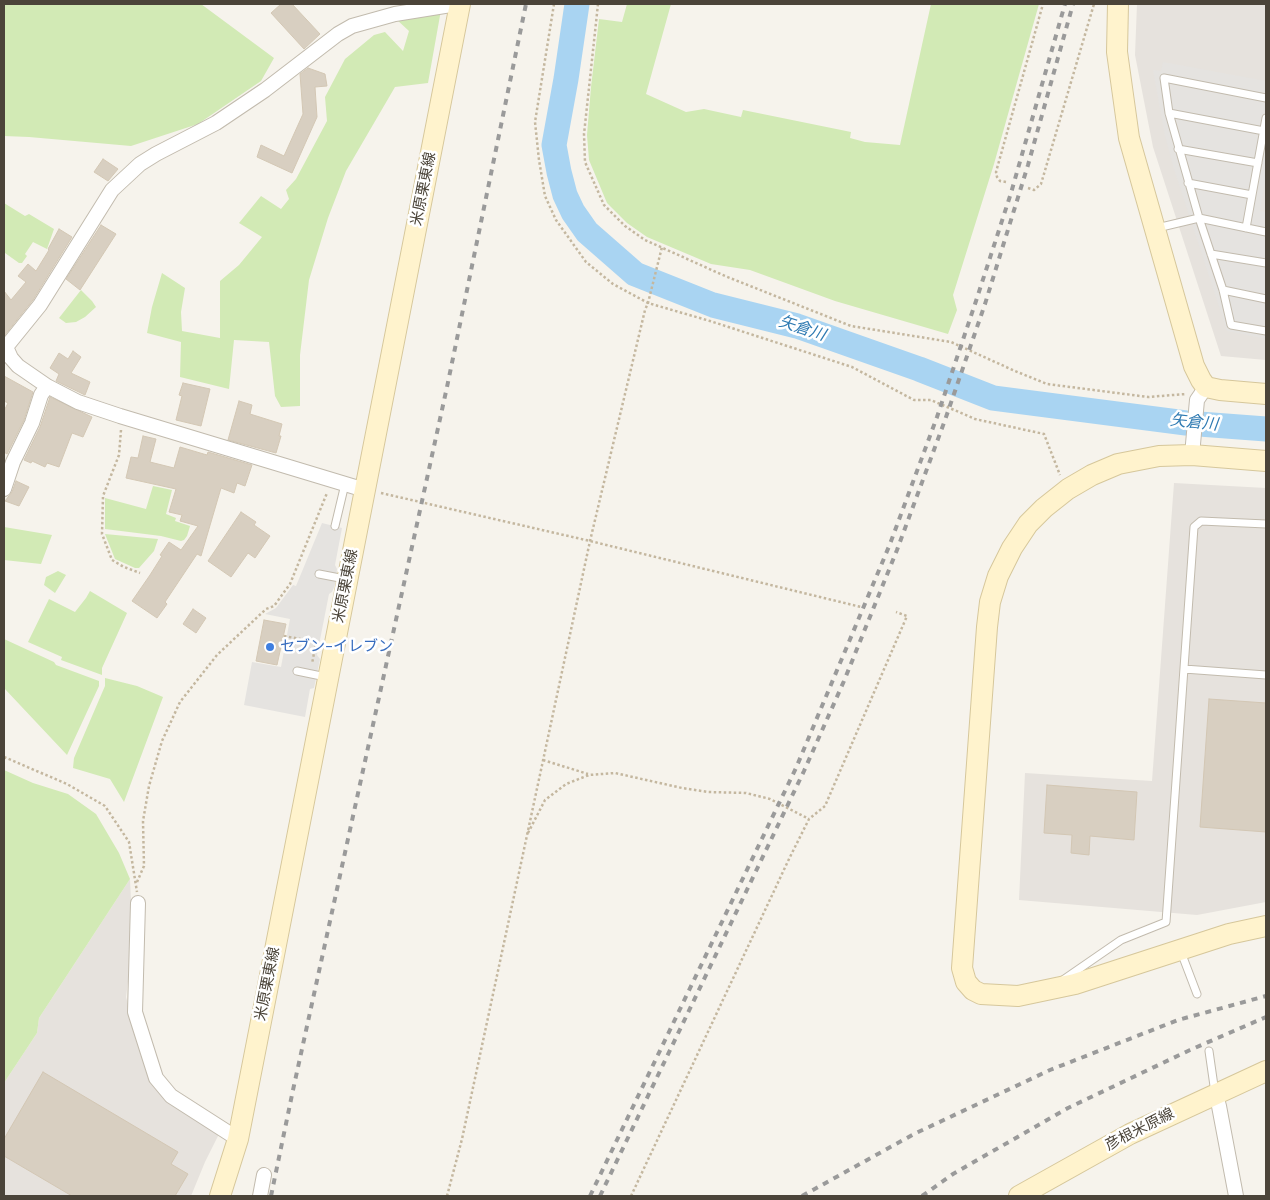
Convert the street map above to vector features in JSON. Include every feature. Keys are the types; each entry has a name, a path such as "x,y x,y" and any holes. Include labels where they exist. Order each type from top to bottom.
{"street":[{"path":"365,490 78,402 47,386 18,366 11,358 5,346 40,305 112,190 140,164 216,123 264,90 338,34 352,26 395,14 458,4"},
{"name":"米原栗東線","path":"220,1196 238,1139 324,671 348,579 458,4"},
{"path":"1118,4 1117,52 1130,138 1194,366 1201,380 1202,393 1192,452"},
{"path":"4,489 13,462 47,386"},
{"path":"1202,393 1220,390 1266,394"},
{"path":"1266,461 1192,452 1118,464 1092,475 1068,489 1044,508 1028,524 1012,548 998,576 990,602 962,968 966,982 973,990 981,994 1018,996 1075,984 1229,934 1266,926"},
{"path":"138,903 135,1012 156,1078 171,1096 238,1139"},
{"name":"彦根米原線","path":"1018,1196 1130,1134 1266,1071"},
{"path":"1215,1093 1236,1196"},
{"path":"260,1196 264,1175"}],"lane":[{"path":"1266,98 1164,78 1169,113 1178,149 1223,290 1231,325 1266,331"},
{"path":"1169,113 1264,130"},
{"path":"1246,228 1266,118"},
{"path":"1178,149 1258,163"},
{"path":"1188,183 1252,196"},
{"path":"1156,228 1199,218 1266,232"},
{"path":"1211,254 1266,263"},
{"path":"1223,290 1266,299"},
{"path":"335,526 339,482"},
{"path":"1046,991 1121,940 1166,922 1194,527 1201,521 1266,524"},
{"path":"319,574 348,579"},
{"path":"1184,669 1266,675"},
{"path":"296,671 324,671"},
{"path":"1180,949 1198,994"},
{"path":"1209,1051 1215,1093"}],"path":[{"path":"554,4 534,122 546,196 556,220 586,262 613,284 648,303 852,367 914,400 931,400 975,419 1044,434 1059,474 1068,489"},
{"path":"598,4 584,134 586,162 604,205 625,226 645,240 725,276 851,326 951,342 1047,384 1148,397 1202,393"},
{"path":"1006,182 1000,181 996,172 1043,4"},
{"path":"1028,188 1034,190 1040,184 1094,4"},
{"path":"447,1196 462,1139 590,541 645,310 662,249"},
{"path":"120,416 119,454 103,496 102,534 112,560 124,567 140,572"},
{"path":"137,882 144,866 143,821 149,786 162,741 180,702 217,655 266,609 274,606 290,584 339,482"},
{"path":"365,490 590,541 861,607"},
{"path":"630,1196 788,859 809,819 825,806 907,616 896,612"},
{"path":"284,636 316,642 312,664 324,671"},
{"path":"4,757 67,784 105,806 129,842 137,882 138,903"},
{"path":"543,760 589,775"},
{"path":"525,839 545,800 566,784 589,775 615,773 708,792 746,793 770,799 809,819"}],"shaded area":[{"path":"1137,4 1266,4 1266,360 1221,356 1153,147 1135,55"},
{"path":"1163,62 1266,81 1266,175 1260,211 1266,212 1266,339 1227,331 1165,136 1153,70 1161,71"},
{"path":"1174,483 1266,488 1266,902 1197,915 1019,900 1025,773 1152,781"},
{"path":"322,523 342,528 335,565 337,569 335,585 329,594 317,655 320,659 314,688 310,689 305,717 244,705 252,662 281,667 290,619 265,614 276,608 293,585 296,586"},
{"path":"130,879 133,943 126,997 140,1049 152,1078 220,1132 191,1196 4,1196 4,1083 37,1033 39,1018"}],"green space":[{"path":"4,4 201,4 274,58 261,81 198,124 131,146 4,136"},
{"path":"627,4 671,4 646,94 686,112 704,109 741,117 743,110 851,132 850,138 865,142 900,145 931,4 1039,4 994,164 953,295 957,310 948,334 835,301 750,270 711,264 647,237 627,223 607,203 589,160 587,135 591,87 599,19 622,22"},
{"path":"441,10 428,83 395,87 346,171 328,218 309,280 300,355 300,406 281,407 275,396 269,342 234,340 229,389 180,377 181,342 147,333 162,273 185,288 181,312 182,331 220,338 220,281 239,265 262,237 239,223 261,196 281,209 289,199 286,190 296,179 327,121 325,97 345,59 374,35 385,32 403,51 409,31 396,19"},
{"path":"4,203 25,216 29,214 54,229 47,249 33,242 25,254 27,256 22,263 4,254"},
{"path":"81,290 96,307 76,322 66,323 59,318"},
{"path":"153,486 172,490 166,514 176,518 175,521 190,526 184,540 105,529 105,498 146,509"},
{"path":"4,527 52,535 41,564 4,560"},
{"path":"105,534 158,539 154,551 139,568 135,568 115,559"},
{"path":"58,571 66,575 55,593 44,585 46,577"},
{"path":"90,591 127,613 102,668 102,675 61,660 62,657 28,642 49,599 75,612"},
{"path":"4,639 54,662 56,665 99,681 99,686 67,755 4,688"},
{"path":"105,678 137,686 163,697 124,802 110,779 73,768 74,758 105,686"},
{"path":"4,770 33,783 68,794 96,814 119,853 130,879 39,1018 37,1033 4,1083"}],"building":[{"path":"281,4 292,4 320,34 304,49 271,13"},
{"path":"308,68 325,74 327,86 315,87 317,117 292,173 257,157 261,145 284,156 303,114 300,74"},
{"path":"103,159 118,169 108,181 94,172"},
{"path":"101,225 116,234 80,290 66,279"},
{"path":"59,229 72,237 33,300 4,336 4,291 11,300 26,282 18,276 28,264 36,271"},
{"path":"73,351 81,357 71,373 90,382 85,395 56,381 59,374 50,368 59,353 68,359"},
{"path":"4,376 33,392 24,420 7,454 4,452 4,411 8,403 4,401"},
{"path":"183,383 210,389 201,426 176,420 182,396 179,395"},
{"path":"50,397 92,417 83,437 72,433 59,467 47,463 45,467 32,461 31,463 24,460 40,427"},
{"path":"239,401 252,405 250,414 282,424 276,453 228,440"},
{"path":"143,436 156,439 150,462 174,468 180,447 207,455 208,452 252,465 245,486 237,483 234,493 221,488 201,556 197,554 165,602 167,604 157,618 132,601 162,556 160,555 169,542 181,550 198,526 180,521 182,515 169,512 176,489 126,478 131,457 138,458"},
{"path":"16,481 29,487 19,506 5,501 12,492"},
{"path":"241,512 256,522 254,525 270,536 255,558 248,553 231,577 208,561"},
{"path":"193,609 206,618 196,633 183,624"},
{"name":"セブン-イレブン","path":"264,620 286,624 277,665 256,661"},
{"path":"1209,699 1266,703 1266,832 1200,827"},
{"path":"1047,785 1137,792 1134,840 1090,836 1089,855 1071,853 1072,835 1044,833"},
{"path":"43,1072 178,1152 171,1164 188,1174 175,1196 72,1196 4,1156 4,1139"}],"waterway":[{"name":"矢倉川","path":"577,4 554,145 559,172 565,195 573,212 587,232 635,274 713,305 797,326 919,369 993,398 1186,423 1266,429"}],"railway":[{"path":"271,1196 447,387 526,4"},
{"path":"590,1196 796,768 890,544 937,417 976,301 1011,193 1065,4"},
{"path":"600,1196 804,771 844,681 897,550 985,304 1028,165 1073,4"},
{"path":"802,1196 914,1134 1050,1070 1178,1020 1266,996"},
{"path":"922,1196 953,1174 1068,1108 1190,1050 1266,1017"}],"place":[{"name":"セブン-イレブン","path":"270,647"}]}
